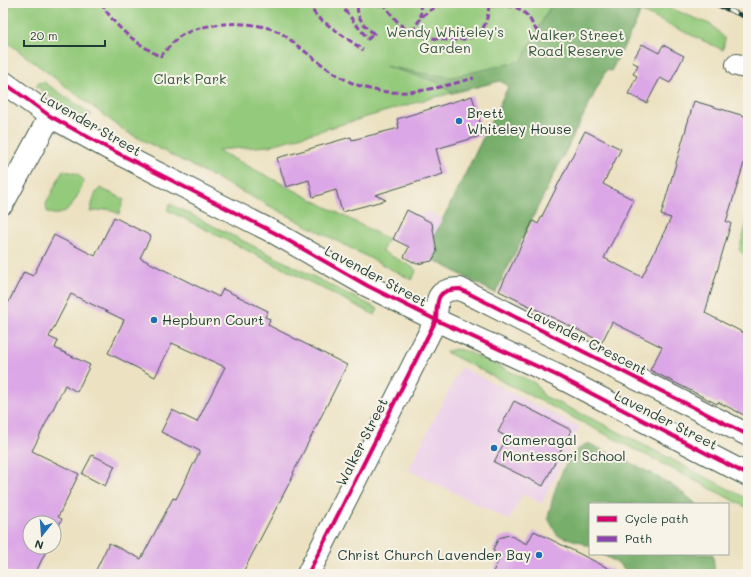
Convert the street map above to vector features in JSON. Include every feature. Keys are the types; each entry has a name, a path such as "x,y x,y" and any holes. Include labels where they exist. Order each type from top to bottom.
{"street":[{"name":"Lavender Street","path":"3,82 50,116 113,151 275,233 368,286 436,320 556,375 748,475"},
{"path":"3,204 50,116"},
{"name":"Lavender Crescent","path":"436,320 437,300 440,294 446,290 460,289 748,435"},
{"name":"Walker Street","path":"308,574 436,320"}],"shaded area":[{"path":"429,212 443,219 425,255 388,239 395,227 408,218"},
{"name":"Cameragal Montessori School","path":"461,367 580,427 542,504 523,494 509,520 408,470"}],"green space":[{"path":"11,3 657,3 712,25 725,39 723,50 640,11 637,21 611,71 606,70 495,293 425,255 509,85 500,81 424,100 269,146 217,150 388,239 382,251 414,268 416,271 412,280 125,131 3,39 3,19"},
{"name":"Walker Street Road Reserve","path":"552,3 637,3 634,10 640,11 637,21 611,71 606,70 495,293 425,255 509,86 500,81 452,93 437,82 385,66 426,74 452,77 521,61"},
{"path":"44,82 92,115 77,116 36,86 38,83"},
{"path":"63,170 78,174 84,181 75,200 66,211 54,214 47,212 46,204"},
{"path":"100,188 124,199 119,214 108,209 90,212 95,194"},
{"path":"170,204 378,309 375,315 167,210"},
{"path":"748,218 748,258 739,250"},
{"path":"455,349 466,351 535,383 544,396 603,424 748,499 748,508 446,352"},
{"path":"588,443 659,478 673,486 695,503 589,503 589,546 557,535 548,518 553,497 560,475 572,456"},
{"path":"604,555 713,555 715,574 629,574 619,564"}],"building":[{"path":"642,44 659,53 663,45 684,56 670,83 660,78 647,103 628,94 637,76 633,74 638,65 632,62"},
{"path":"472,96 484,135 436,149 443,174 375,195 386,200 342,212 336,190 313,197 309,180 286,187 277,158 351,137 352,140 399,128 397,119"},
{"path":"694,101 748,117 748,150 726,222 731,223 705,313 748,335 748,417 718,402 717,404 650,370 662,347 612,322 602,342 499,291 533,221 538,224 585,131 621,149 603,184 634,200 604,258 642,277 671,218 661,215"},
{"path":"407,210 432,223 437,252 432,261 417,264 404,257 409,247 393,239"},
{"path":"114,217 151,236 140,258 219,297 223,289 268,311 265,317 270,319 268,325 347,365 293,473 294,474 242,574 94,574 109,543 141,559 173,498 176,499 200,451 161,432 172,410 197,422 225,367 172,343 155,377 108,353 124,320 71,294 49,337 58,341 55,348 90,365 77,392 65,385 32,451 79,474 59,515 22,515 22,555 44,555 35,574 13,574 3,569 3,313 24,272 33,276 54,235 95,256"},
{"path":"514,401 571,430 543,486 494,462 507,437 498,432"},
{"path":"92,455 115,466 105,486 82,474"},
{"name":"Christ Church Lavender Bay","path":"534,531 620,574 492,574 498,561 493,549 499,538 509,535 527,544"}],"railway":[{"path":"712,3 748,18"}],"marked path":[{"path":"101,3 120,28 160,57 177,38 194,30 219,24 244,24 257,25 279,32 336,74 352,83 374,90 388,92 417,91 432,89 474,78"},
{"path":"308,3 317,17 363,50"},
{"path":"339,3 368,39 374,34 359,17 357,8 358,3"},
{"path":"383,3 404,28 427,37 452,40 474,36 481,30 488,14 487,3"},
{"path":"420,3 421,17"},
{"path":"413,32 419,21 426,13 446,3"},
{"path":"489,6 507,6 518,8 527,15 542,36"}],"cycle path":[{"path":"3,82 50,116 106,147 275,233 368,286 436,320 556,375 748,475"},
{"path":"308,574 436,320 439,297 446,291 460,289 748,435"}],"place":[{"name":"Brett Whiteley House","path":"459,121"},
{"name":"Hepburn Court","path":"154,320"},
{"name":"Cameragal Montessori School","path":"494,448"},
{"name":"Christ Church Lavender Bay","path":"539,555"}],"park label":[{"name":"Wendy Whiteley's Garden","path":"445,40"},
{"name":"Clark Park","path":"190,79"}]}
